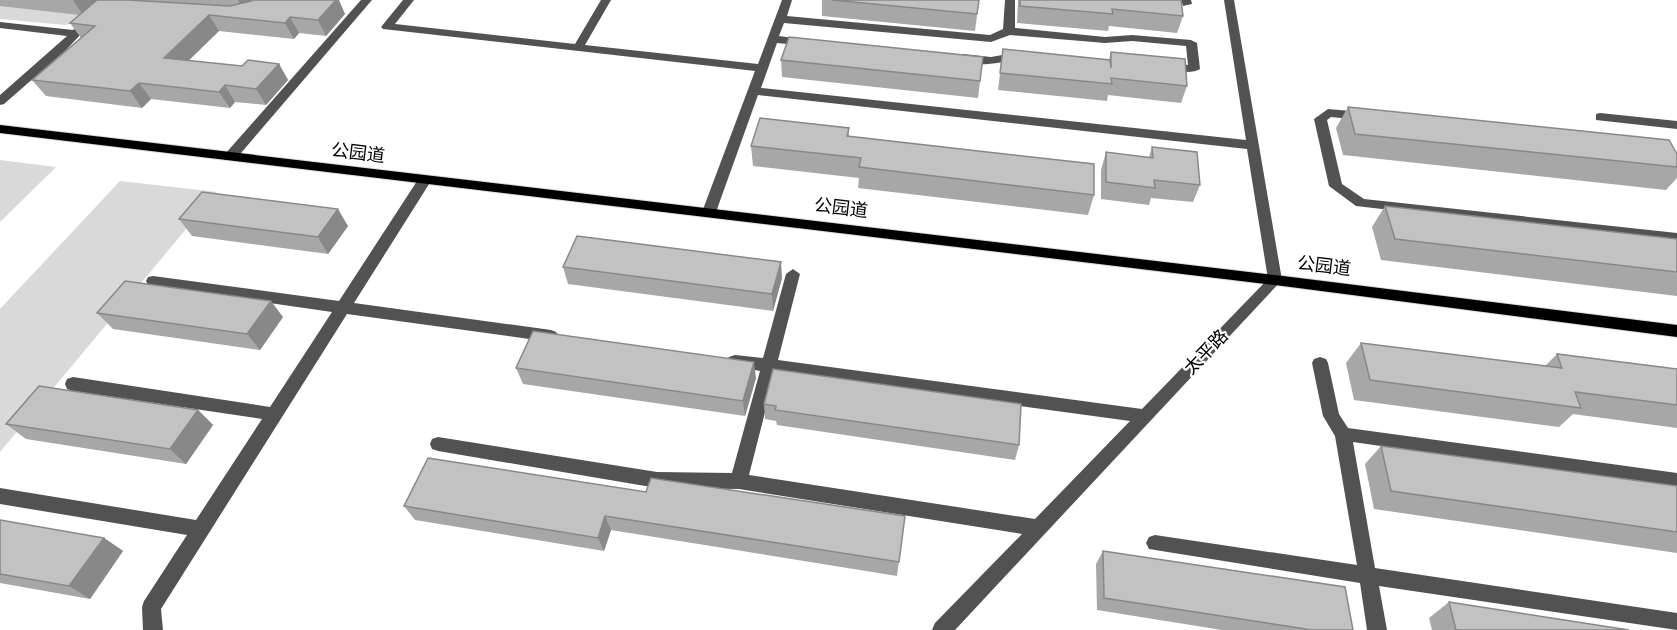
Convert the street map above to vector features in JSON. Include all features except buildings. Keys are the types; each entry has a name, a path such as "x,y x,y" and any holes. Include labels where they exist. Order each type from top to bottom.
{"main road":[{"name":"公园道","path":"0,129 1275,280 1677,331"}],"street":[{"path":"230,157 295,75 352,9 367,0"},
{"path":"409,0 387,27 762,68"},
{"path":"578,48 606,0"},
{"path":"709,212 787,0"},
{"path":"1009,32 1010,0"},
{"path":"1229,0 1275,280"},
{"path":"0,101 63,47 87,20 102,12"},
{"path":"780,19 991,39 1009,32 1105,40 1132,38 1191,43 1194,69 1154,64"},
{"path":"0,25 74,33"},
{"path":"773,39 819,44"},
{"path":"991,39 1013,54"},
{"path":"945,56 991,61 1013,54 1035,56"},
{"path":"754,91 1253,145"},
{"path":"1376,118 1328,113 1320,119 1336,186 1361,203 1677,238"},
{"path":"1600,117 1677,125"},
{"path":"153,630 151,607 424,181"},
{"path":"740,481 793,274"},
{"name":"太平路","path":"942,630 1275,280"},
{"path":"153,281 567,338"},
{"path":"721,359 1145,416"},
{"path":"1320,363 1331,416 1343,434 1377,630"},
{"path":"73,384 273,414"},
{"path":"1343,434 1677,482"},
{"path":"438,444 657,480 740,481 1038,528"},
{"path":"0,496 199,529"},
{"path":"1155,543 1677,622"}],"shaded area":[{"path":"0,0 258,0 81,20 66,25 0,19"},
{"path":"0,160 56,167 0,222"},
{"path":"120,181 217,192 0,452 0,309"}]}
